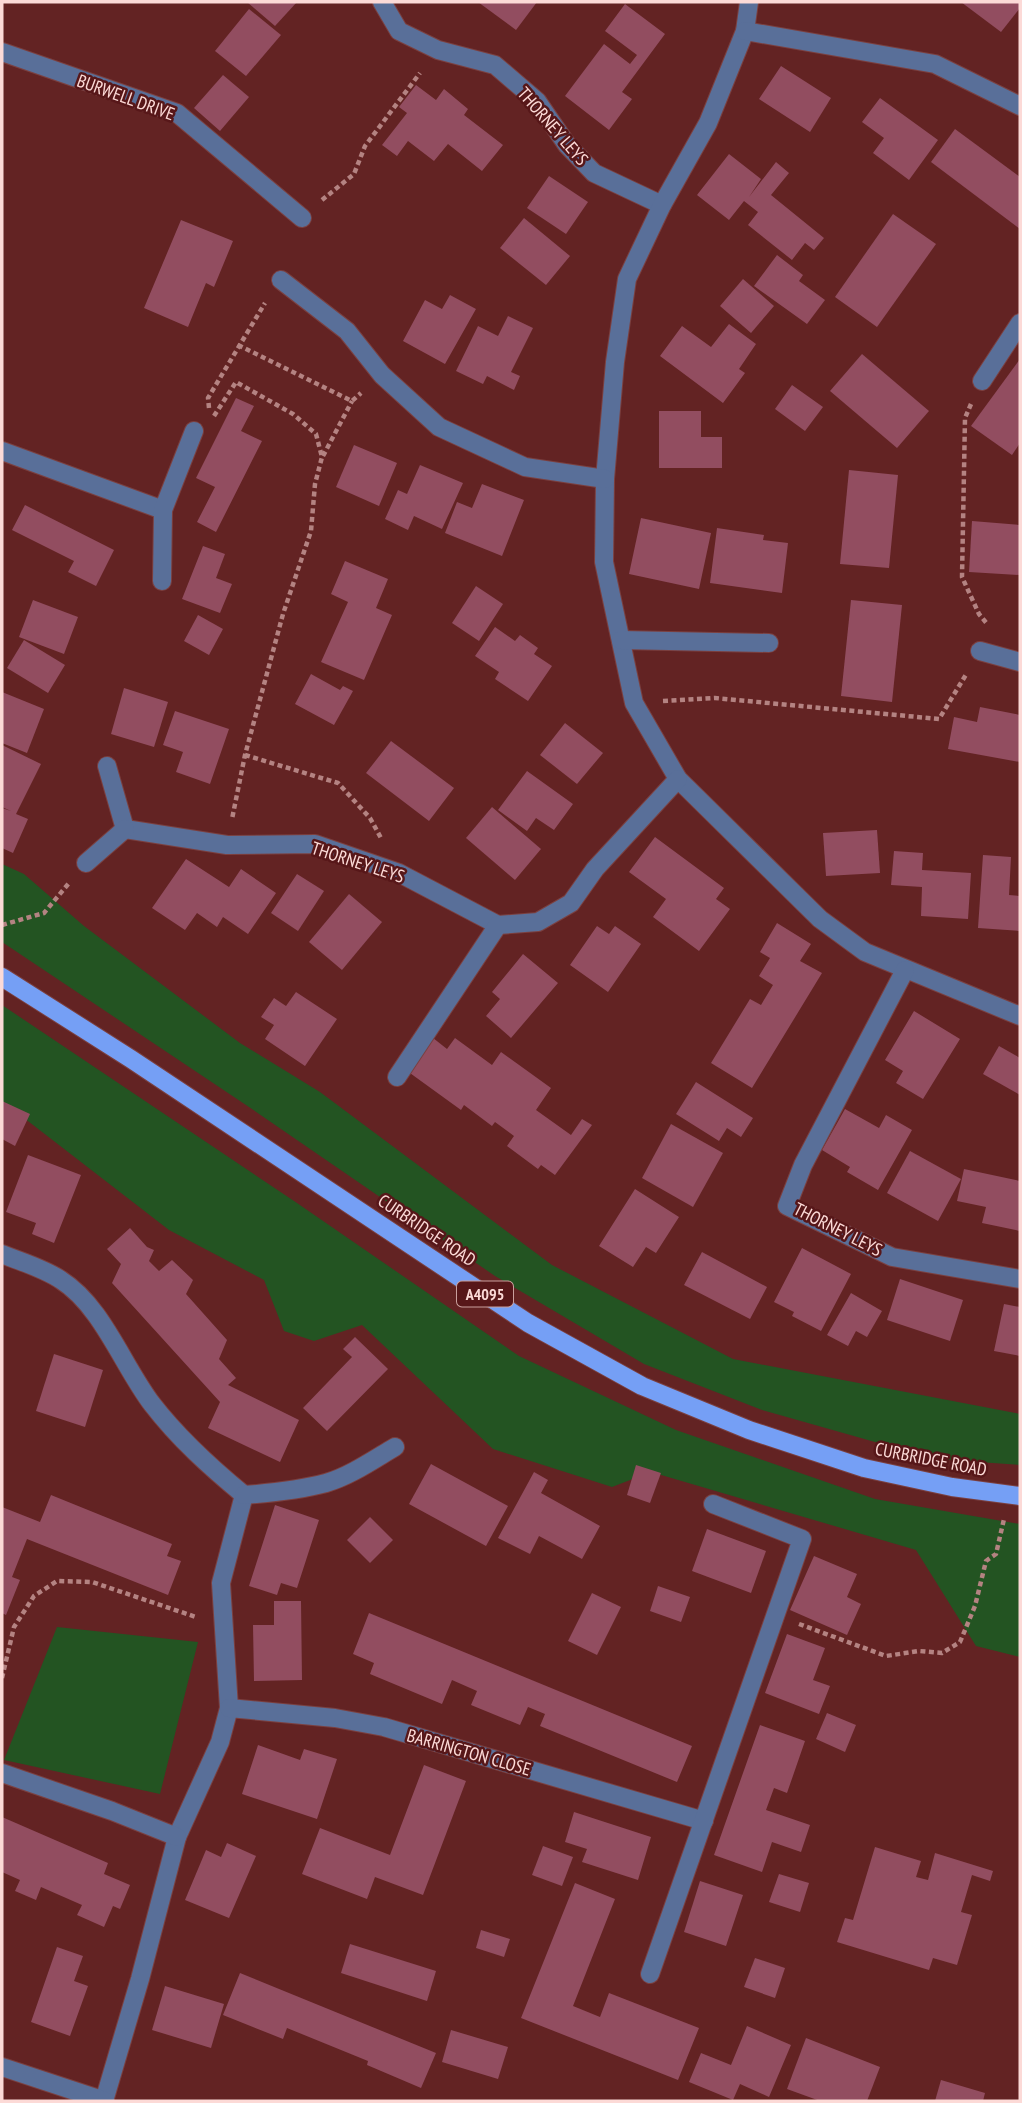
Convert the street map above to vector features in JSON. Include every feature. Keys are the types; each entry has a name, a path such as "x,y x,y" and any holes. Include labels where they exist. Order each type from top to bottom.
{"main road":[{"name":"CURBRIDGE ROAD","path":"2,977 131,1059 528,1323 642,1386 749,1430 864,1468 952,1487 1015,1496"}],"street":[{"name":"THORNEY LEYS","path":"382,2 399,31 438,50 495,65 537,101 567,145 594,173 662,205"},
{"path":"749,2 745,31 708,123 662,205 627,279 615,362 605,479 604,562 634,703 678,779 820,919 865,952 1020,1016"},
{"path":"745,31 935,64 1018,101"},
{"name":"BURWELL DRIVE","path":"2,52 177,114 302,218"},
{"path":"281,280 346,331 382,375 439,427 525,467 605,479"},
{"path":"982,381 1020,323"},
{"path":"162,582 163,510 194,431"},
{"path":"2,451 163,510"},
{"path":"621,640 769,643"},
{"path":"980,651 1017,661"},
{"path":"86,863 125,829 107,766"},
{"path":"397,1077 498,925 538,922 571,903 595,869 678,779"},
{"name":"THORNEY LEYS","path":"125,829 227,845 315,844 400,873 498,925"},
{"name":"THORNEY LEYS","path":"905,970 803,1165 787,1206 892,1257 1020,1279"},
{"path":"2,1254 61,1280 80,1297 100,1322 151,1403 187,1444 244,1495 327,1483 395,1447"},
{"path":"2,2067 105,2101 177,1837 220,1742 229,1708 221,1583 244,1495"},
{"path":"650,1974 802,1539 713,1504"},
{"name":"BARRINGTON CLOSE","path":"229,1708 335,1718 384,1727 704,1821"},
{"path":"2,1773 177,1837"}],"path":[{"path":"302,218 354,174 365,146 438,50"},
{"path":"281,280 208,398 212,419 236,382 293,414 316,434 322,457"},
{"path":"239,345 352,401"},
{"path":"227,845 245,755 282,614 311,531 315,484 322,457 352,401 382,375"},
{"path":"982,381 965,418 962,577 979,614 1017,661"},
{"path":"634,703 715,698 939,719 980,651"},
{"path":"245,755 338,783 370,818 400,873"},
{"path":"2,925 44,913 86,863"},
{"path":"775,1616 886,1656 919,1651 942,1653 960,1642 975,1606 986,1561 996,1554 1015,1496"},
{"path":"2,1678 14,1627 34,1596 57,1581 92,1582 223,1626"}],"green space":[{"path":"2,864 24,874 84,926 240,1043 320,1092 552,1265 733,1359 1020,1414 1020,1465 935,1459 762,1410 644,1364 495,1276 2,942"},
{"path":"2,1005 519,1356 676,1430 875,1499 1020,1524 1020,1657 976,1646 916,1550 651,1472 612,1487 493,1449 362,1325 314,1341 284,1331 264,1280 169,1230 2,1101"},
{"path":"57,1627 198,1642 160,1794 4,1760"}],"building":[{"path":"247,2 297,2 275,26"},
{"path":"478,2 537,2 516,30"},
{"path":"961,2 1020,2 1020,8 1001,32"},
{"path":"625,4 665,34 622,92 632,99 609,130 565,96 604,44 630,64 637,55 605,31"},
{"path":"249,9 281,35 246,76 215,51"},
{"path":"781,66 831,98 810,132 759,99"},
{"path":"223,75 249,97 220,131 194,108"},
{"path":"416,85 436,100 444,89 468,109 464,115 503,145 482,171 448,144 434,161 408,141 397,156 382,145 407,113 399,107"},
{"path":"880,98 938,140 909,180 873,153 884,138 862,122"},
{"path":"955,129 1020,177 1020,229 931,162"},
{"path":"729,154 761,179 749,197 776,162 789,173 771,195 824,238 814,250 805,243 792,260 748,225 758,212 744,201 729,220 697,195"},
{"path":"549,176 588,202 566,234 527,208"},
{"path":"893,214 936,244 877,327 835,297"},
{"path":"524,218 570,256 546,285 500,248"},
{"path":"181,220 233,241 214,287 206,283 188,327 144,308"},
{"path":"777,255 803,275 799,281 825,300 807,324 754,286"},
{"path":"743,279 774,306 751,333 720,306"},
{"path":"450,295 476,309 445,364 403,341 425,300 442,309"},
{"path":"508,316 533,328 511,372 520,376 514,390 487,376 483,384 456,371 478,326 498,336"},
{"path":"729,324 756,344 739,369 745,373 723,403 660,356 682,326 711,347"},
{"path":"862,354 929,411 897,448 830,391"},
{"path":"1020,359 1020,443 1012,455 971,426"},
{"path":"792,385 823,407 805,431 775,409"},
{"path":"236,398 254,406 241,431 262,441 216,532 197,522 215,487 196,478"},
{"path":"659,411 701,411 701,437 722,437 722,468 659,468"},
{"path":"354,445 397,463 379,506 336,487"},
{"path":"420,465 463,483 442,529 414,516 408,530 385,519 398,490 407,494"},
{"path":"849,470 898,475 889,568 840,564"},
{"path":"482,484 524,500 502,556 445,533 457,502 472,508"},
{"path":"25,505 114,550 96,586 68,572 74,561 12,530"},
{"path":"641,518 711,533 699,589 629,574"},
{"path":"972,521 1020,525 1020,575 969,572"},
{"path":"717,528 764,535 763,540 788,543 782,593 710,583"},
{"path":"203,546 225,554 216,578 232,584 220,613 182,599"},
{"path":"345,561 388,579 376,608 392,615 364,680 321,662 348,602 331,594"},
{"path":"476,586 503,604 479,641 452,623"},
{"path":"33,600 78,617 64,654 19,637"},
{"path":"851,600 902,605 892,702 841,696"},
{"path":"198,615 223,629 209,655 184,641"},
{"path":"495,627 515,641 520,635 538,648 534,654 552,666 528,701 495,679 499,672 475,656"},
{"path":"24,640 65,665 48,693 7,668"},
{"path":"311,674 340,690 343,686 353,691 334,725 295,704"},
{"path":"124,688 168,702 154,747 111,734"},
{"path":"2,692 44,709 27,753 2,743"},
{"path":"980,707 1020,715 1020,762 948,749 954,717 977,722"},
{"path":"175,711 229,729 210,784 176,772 183,752 163,745"},
{"path":"565,723 603,753 577,784 540,755"},
{"path":"391,741 454,788 429,821 366,773"},
{"path":"2,745 41,764 16,814 28,819 13,853 2,848 2,808 11,811 2,807"},
{"path":"527,771 573,804 554,830 536,818 527,831 498,810"},
{"path":"492,807 541,849 515,880 466,838"},
{"path":"877,830 880,873 826,876 823,833"},
{"path":"655,837 724,888 716,899 730,909 699,951 653,917 666,899 629,872"},
{"path":"894,851 923,853 922,870 971,873 968,919 921,916 922,887 891,885"},
{"path":"983,855 1011,857 1009,895 1020,896 1020,931 978,928"},
{"path":"186,859 229,887 241,869 276,893 248,934 223,917 217,927 197,913 185,930 152,908"},
{"path":"297,874 324,891 298,931 271,913"},
{"path":"349,894 382,922 342,970 309,942"},
{"path":"777,923 811,944 800,961 822,973 752,1088 711,1063 750,999 761,1005 773,985 759,976 770,958 760,952"},
{"path":"597,926 609,934 615,926 641,944 608,992 570,965"},
{"path":"523,954 558,983 511,1038 486,1016 500,999 492,992"},
{"path":"296,992 337,1019 305,1066 265,1039 274,1025 261,1017 274,998 286,1006"},
{"path":"914,1011 960,1039 923,1099 896,1083 903,1071 885,1060"},
{"path":"428,1034 447,1049 455,1038 492,1065 501,1052 551,1088 536,1110 571,1135 582,1119 592,1125 555,1175 541,1165 538,1169 507,1146 514,1136 495,1122 492,1126 464,1105 461,1110 403,1068"},
{"path":"999,1046 1020,1058 1020,1095 983,1074"},
{"path":"696,1082 753,1118 741,1137 727,1128 719,1141 676,1114"},
{"path":"2,1101 30,1114 15,1146 2,1139"},
{"path":"845,1109 879,1128 886,1115 912,1130 878,1190 847,1172 850,1167 822,1150"},
{"path":"671,1124 723,1153 693,1207 642,1178"},
{"path":"910,1151 961,1179 938,1221 887,1193"},
{"path":"28,1155 81,1175 54,1243 32,1234 36,1223 6,1212"},
{"path":"964,1169 1020,1181 1020,1231 982,1223 986,1207 957,1201"},
{"path":"635,1189 679,1217 656,1253 646,1247 633,1267 599,1246"},
{"path":"130,1228 147,1247 154,1250 149,1261 159,1271 172,1260 193,1280 186,1294 227,1340 219,1359 236,1378 228,1385 299,1420 280,1462 208,1428 220,1402 112,1283 121,1264 107,1249"},
{"path":"802,1248 851,1274 821,1331 792,1316 794,1312 774,1302"},
{"path":"702,1252 767,1287 750,1319 684,1285"},
{"path":"900,1279 963,1300 950,1341 887,1320"},
{"path":"851,1293 882,1311 867,1337 856,1331 848,1346 827,1335"},
{"path":"1004,1304 1020,1307 1020,1356 994,1351"},
{"path":"355,1337 388,1369 327,1431 303,1408 352,1357 343,1349"},
{"path":"54,1354 103,1370 85,1427 36,1411"},
{"path":"431,1464 508,1506 486,1546 409,1504"},
{"path":"636,1465 661,1473 650,1503 627,1495"},
{"path":"534,1472 548,1480 541,1493 600,1526 582,1559 539,1536 530,1554 498,1538"},
{"path":"51,1495 172,1544 167,1556 181,1561 168,1595 27,1539 12,1577 20,1580 6,1615 2,1613 2,1507 40,1522"},
{"path":"275,1505 319,1520 297,1588 281,1583 277,1595 249,1586"},
{"path":"370,1517 393,1540 370,1563 347,1540"},
{"path":"707,1529 766,1551 751,1593 692,1571"},
{"path":"814,1556 857,1574 847,1597 861,1604 847,1635 790,1610"},
{"path":"658,1586 690,1597 681,1622 650,1611"},
{"path":"592,1593 621,1607 597,1655 568,1641"},
{"path":"274,1601 301,1601 302,1680 254,1681 253,1625 274,1625"},
{"path":"369,1613 692,1746 677,1782 540,1726 545,1714 528,1707 520,1725 471,1705 477,1691 452,1680 442,1704 370,1674 374,1663 353,1654"},
{"path":"787,1634 825,1648 813,1680 830,1686 819,1714 765,1693"},
{"path":"827,1713 856,1725 845,1752 816,1739"},
{"path":"760,1725 805,1741 787,1793 774,1788 766,1810 810,1825 801,1852 772,1842 762,1872 714,1855"},
{"path":"258,1745 300,1760 304,1749 337,1759 317,1819 242,1794"},
{"path":"424,1765 466,1781 423,1895 375,1877 367,1899 302,1874 320,1828 390,1855"},
{"path":"574,1812 651,1837 638,1880 582,1862 587,1849 565,1842"},
{"path":"2,1817 108,1863 104,1874 130,1885 120,1909 113,1906 104,1927 77,1915 82,1905 41,1887 36,1900 15,1891 20,1880 2,1872"},
{"path":"227,1843 256,1856 229,1918 185,1900 206,1850 221,1857"},
{"path":"543,1846 573,1857 562,1886 532,1875"},
{"path":"875,1847 921,1861 916,1877 928,1880 935,1853 993,1871 990,1881 972,1875 961,1912 972,1915 957,1965 933,1958 929,1970 837,1942 845,1918 853,1920"},
{"path":"779,1874 809,1883 800,1912 769,1902"},
{"path":"700,1881 743,1895 726,1946 684,1932"},
{"path":"575,1883 615,1899 573,2006 600,2017 609,1993 699,2028 678,2080 521,2018"},
{"path":"481,1930 510,1939 504,1957 476,1948"},
{"path":"350,1944 436,1971 427,2001 341,1973"},
{"path":"57,1947 83,1956 74,1981 88,1986 70,2036 31,2022"},
{"path":"755,1958 785,1968 775,1998 744,1987"},
{"path":"240,1973 436,2053 421,2088 367,2065 368,2061 287,2028 283,2039 223,2015"},
{"path":"165,1986 224,2004 211,2048 152,2030"},
{"path":"747,2026 791,2045 769,2097 740,2084 733,2100 689,2082 701,2053 731,2065"},
{"path":"451,2030 508,2047 498,2079 442,2062"},
{"path":"806,2038 880,2067 867,2101 820,2101 787,2089"},
{"path":"941,2080 985,2093 983,2101 935,2101"}]}
